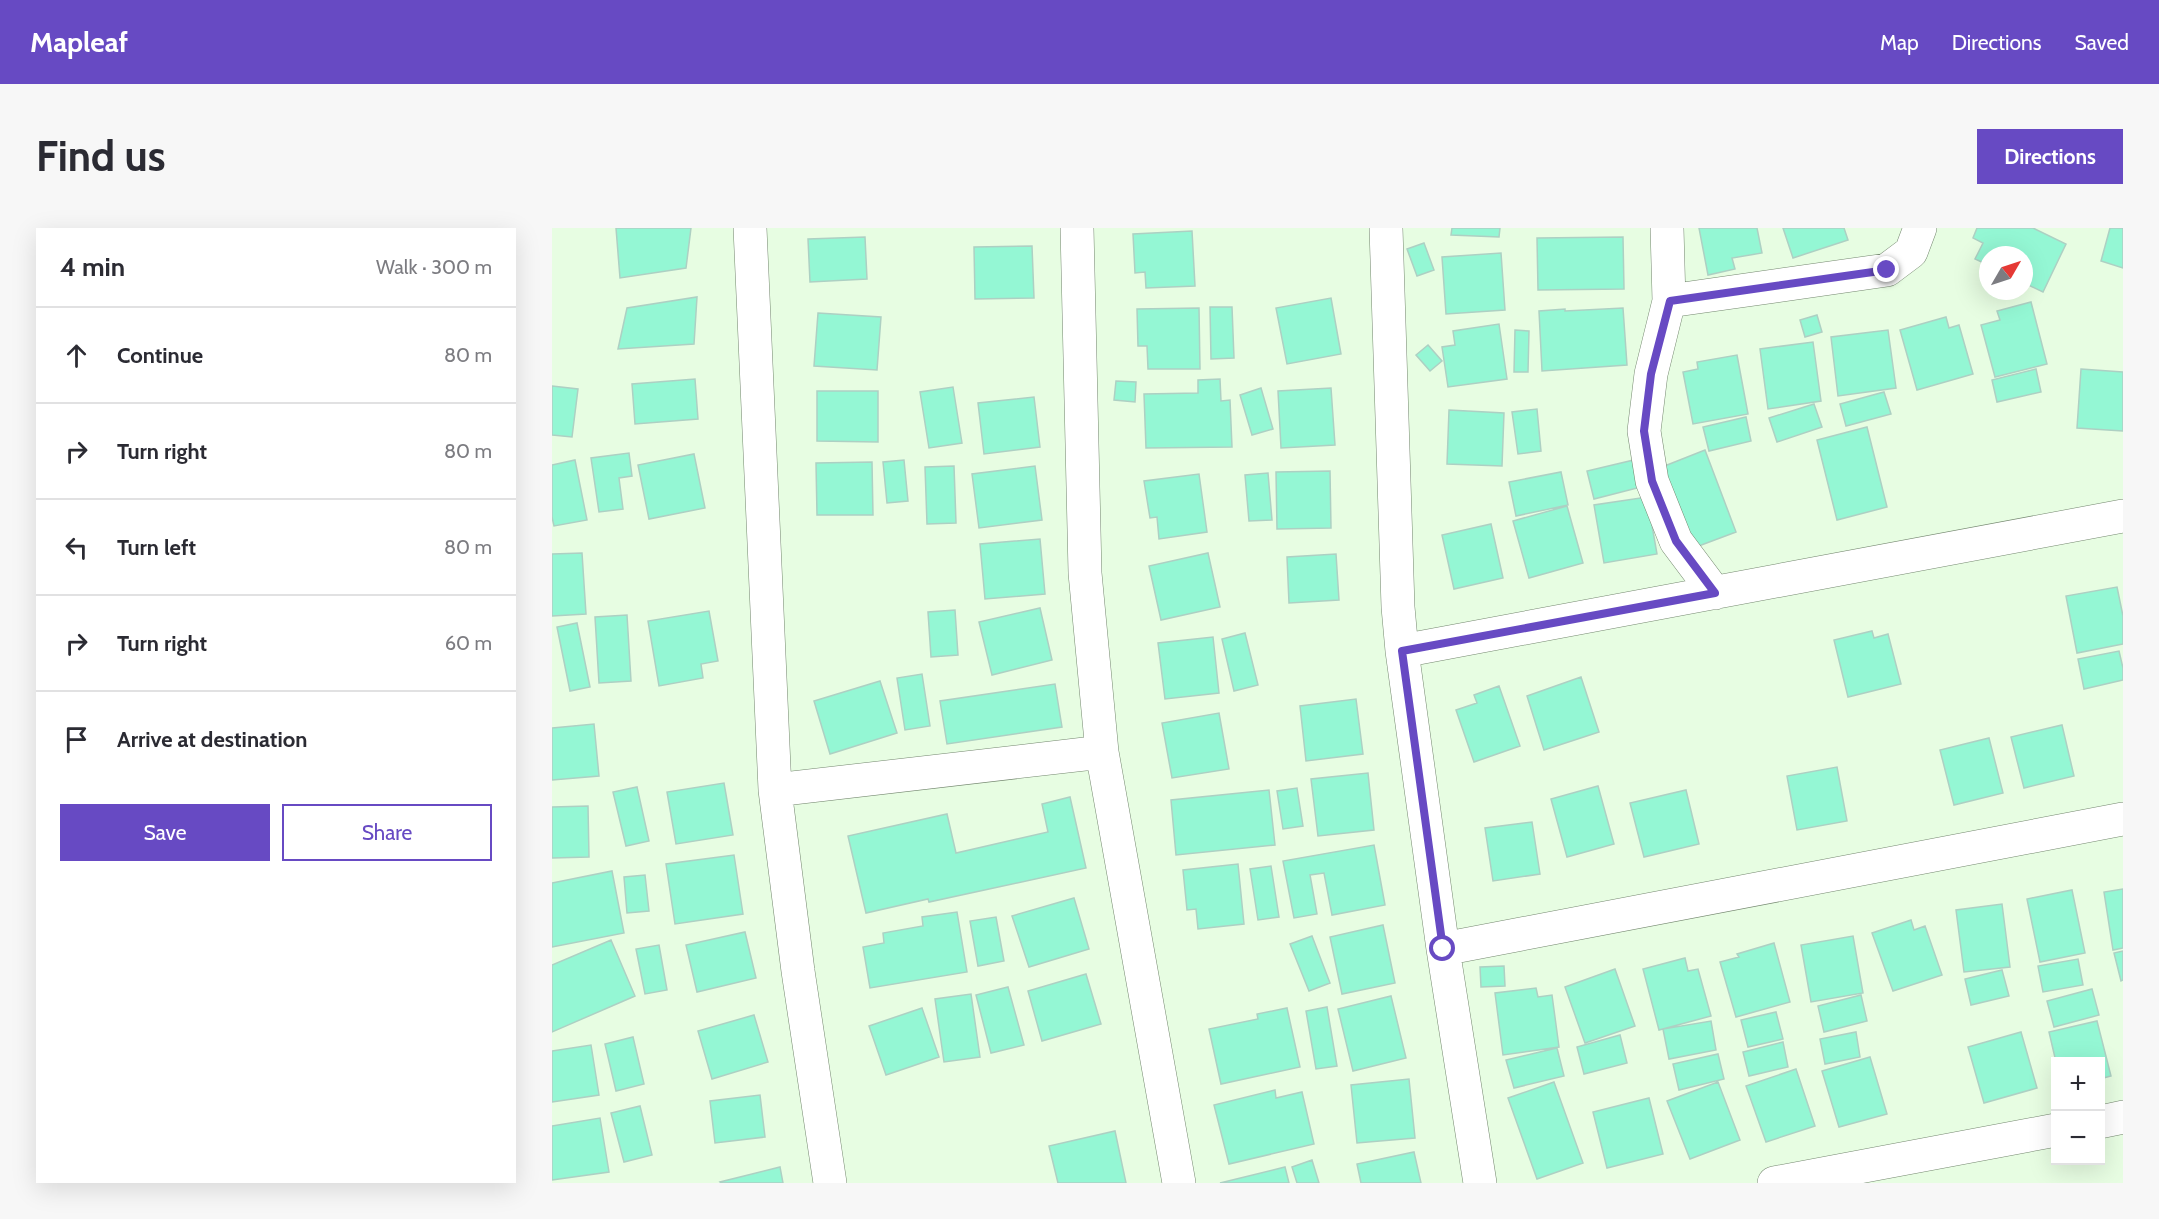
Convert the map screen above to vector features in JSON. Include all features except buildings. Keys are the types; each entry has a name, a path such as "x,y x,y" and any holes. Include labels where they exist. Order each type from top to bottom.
{"street":[{"path":"750,228 775,790 800,983 830,1183"},
{"path":"1077,228 1085,573 1102,752 1179,1183"},
{"path":"1386,228 1398,607 1402,651 1443,949 1480,1183"},
{"path":"1667,228 1670,301 1651,374 1644,431 1652,481 1676,541 1715,593"},
{"path":"1670,301 1887,270 1911,252 1920,228"},
{"path":"1402,651 2123,516"},
{"path":"775,790 1102,752"},
{"path":"1443,949 2123,819"},
{"path":"2105,1121 2123,1117"},
{"path":"1774,1183 2051,1131"}],"route":[{"path":"1443,949 1402,651 1715,593 1676,541 1652,481 1644,431 1651,374 1670,301 1887,270"}]}
